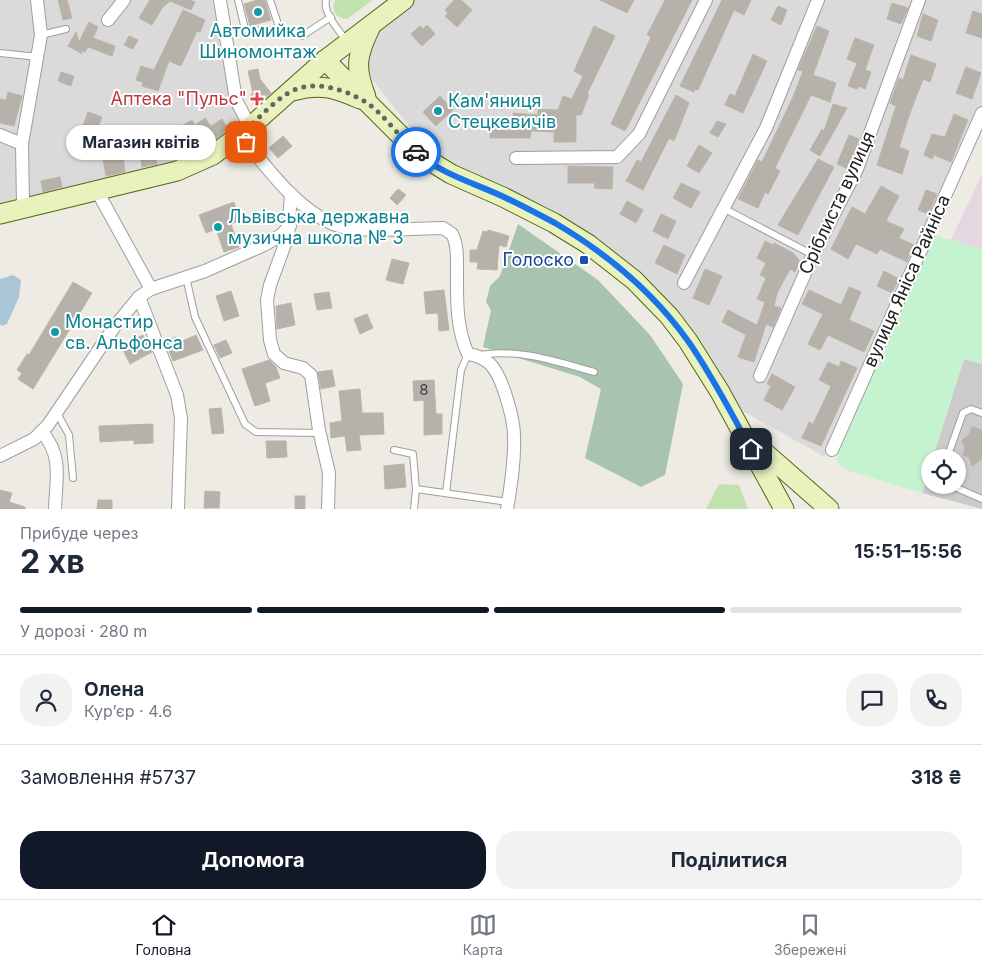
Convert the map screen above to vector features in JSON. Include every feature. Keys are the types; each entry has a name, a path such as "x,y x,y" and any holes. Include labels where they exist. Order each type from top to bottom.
{"main road":[{"path":"0,214 97,191 194,164 213,155 245,131 325,60 404,0"},
{"path":"368,103 358,75 360,49 371,26"},
{"path":"325,60 420,155 451,174 504,197 554,223 588,244 634,280 668,316 688,341 784,509"},
{"path":"290,92 312,86 328,88 343,91 368,103"},
{"path":"742,434 829,509"}],"street":[{"path":"20,210 23,205 22,144 41,35 37,0"},
{"path":"108,20 124,0"},
{"path":"220,0 236,100 245,131 291,194 319,216 334,224 355,228 443,228 448,230 455,239 458,312 463,343 472,355 491,364 507,400 514,435 508,506"},
{"path":"516,158 617,157 639,134 706,0"},
{"path":"684,283 766,128 818,0"},
{"name":"Сріблиста вулиця","path":"760,376 813,255 857,169 919,0"},
{"name":"вулиця Яніса Райніса","path":"832,450 982,113"},
{"path":"0,135 22,144"},
{"path":"97,191 151,289"},
{"path":"291,194 290,226 267,300 270,340 274,354 284,362 303,368 311,375 320,433 329,473 328,509"},
{"path":"0,456 34,439 42,432 115,326 139,297 151,289 186,277 264,245 290,226"},
{"path":"139,297 177,395 181,418 178,509"},
{"path":"42,432 55,449 57,464 55,509"}],"lane":[{"path":"238,0 245,29 248,31 280,30 302,36 331,17"},
{"path":"270,0 280,30"},
{"path":"326,0 325,5 331,17 348,43"},
{"path":"41,35 66,29"},
{"path":"0,53 38,57"},
{"path":"722,208 813,255"},
{"path":"186,277 195,317 245,424 256,432 320,433"},
{"path":"446,494 461,370 472,355 492,353 519,354 555,361 594,372"},
{"path":"950,449 963,413 971,409 982,413"},
{"path":"56,413 69,435 73,478"},
{"path":"394,450 413,454 416,489 414,509"},
{"path":"416,489 508,506"},
{"path":"966,492 982,499"}],"shaded area":[{"path":"0,0 219,0 240,130 212,153 0,212"},
{"path":"415,0 982,0 982,107 825,457 744,412 684,327 577,227 549,208 450,163 423,144 372,79 366,58 377,29"},
{"path":"982,174 982,249 951,240"},
{"path":"964,359 982,364 982,509 926,494 966,494 966,449 936,449"}],"green space":[{"path":"335,0 373,0 347,19 343,19 335,13"},
{"path":"518,224 598,280 650,335 683,384 665,475 641,487 585,458 601,389 580,377 483,347 491,310 486,302 490,286 500,276"},
{"path":"934,235 982,249 982,364 964,359 936,449 921,449 921,493 849,471 837,463 837,452"},
{"path":"719,484 739,485 748,509 706,509"}],"water":[{"path":"13,275 21,280 19,297 7,324 2,326 0,324 0,279"}],"building":[{"path":"58,0 67,0 72,18 63,20"},
{"path":"150,0 190,0 195,2 191,10 170,1 162,8 152,25 139,18"},
{"name":"Автомийка Шиномонтаж","path":"265,0 271,20 250,26 244,4"},
{"path":"454,0 461,0 472,10 457,27 445,16 448,13 445,10"},
{"path":"600,0 634,0 627,13"},
{"path":"665,0 692,0 625,131 611,124 651,37 647,35"},
{"path":"722,0 751,0 744,15 734,10 698,90 695,89 694,92 680,86"},
{"path":"892,3 908,8 901,24 887,19"},
{"path":"778,6 787,10 781,25 771,20"},
{"path":"183,10 205,20 200,32 197,31 181,66 169,61 158,91 142,86 143,82 136,80 141,66 154,70"},
{"path":"973,11 982,14 982,38 966,33"},
{"path":"923,14 938,20 931,41 917,36"},
{"path":"89,22 98,27 93,38 115,46 112,56 88,47 85,52 81,50 82,54 68,46 76,32 79,42"},
{"path":"427,25 435,34 422,46 411,34 420,26 423,29"},
{"path":"594,26 615,36 587,94 589,95 581,115 576,115 576,142 554,142 554,132 531,131 530,138 490,138 491,118 513,119 513,113 538,115 538,109 558,110 563,96 572,99 583,76 574,71"},
{"path":"817,26 829,31 813,75 836,83 830,102 811,95 775,168 780,171 768,194 765,192 758,208 738,199 758,160 762,162 793,97 803,71 798,70"},
{"path":"129,36 138,40 133,49 124,45"},
{"path":"855,38 874,45 865,70 871,72 865,89 859,86 857,89 848,86 857,63 847,59"},
{"path":"753,54 767,61 743,113 725,105 730,94 735,96"},
{"path":"911,55 936,64 930,82 923,79 899,147 909,151 902,174 877,165 896,106 890,103 899,78 903,80"},
{"path":"966,67 981,73 972,99 956,93"},
{"path":"258,69 260,79 271,93 255,105 248,97 253,93 248,71"},
{"path":"61,72 74,76 71,86 58,81"},
{"path":"8,92 22,96 14,126 0,123 0,99 6,100"},
{"path":"676,95 689,103 674,141 669,138 643,190 626,181 637,160 641,162"},
{"name":"Кам'яниця Стецкевичів","path":"440,96 453,110 436,126 423,112"},
{"path":"833,104 847,108 820,156 810,150 822,129 824,131"},
{"path":"88,112 102,117 96,133 82,128"},
{"path":"954,114 968,120 951,162 934,155 932,159 924,155 932,134 945,137"},
{"path":"205,118 211,126 222,119 228,129 210,143 190,153 181,138 176,141 171,132 192,120 195,125"},
{"path":"717,121 726,124 718,137 710,133"},
{"path":"849,135 859,139 848,169 837,164"},
{"path":"283,136 292,146 278,158 269,148"},
{"path":"154,145 157,164 142,167 139,147"},
{"path":"699,145 712,153 699,173 687,166"},
{"path":"112,152 113,158 123,156 125,172 106,176 102,154"},
{"path":"818,159 834,167 798,235 778,225"},
{"path":"568,166 613,167 612,189 594,188 595,183 568,183"},
{"path":"60,177 62,187 43,192 41,181"},
{"path":"681,183 700,192 691,208 673,198"},
{"path":"881,186 899,196 886,221 904,229 899,238 914,245 907,262 880,249 877,254 856,244 848,259 831,249 852,207 865,214"},
{"path":"398,189 406,195 397,205 390,198"},
{"path":"926,190 937,194 928,214 918,210"},
{"path":"627,201 643,210 636,223 620,214"},
{"name":"Львівська державна музична школа № 3","path":"234,202 240,220 231,224 239,247 224,252 216,229 206,233 199,215"},
{"path":"661,214 676,221 668,239 653,231"},
{"path":"488,230 509,236 506,247 499,245 497,270 477,269 478,262 470,262 470,250 477,250 483,231 487,232"},
{"path":"765,241 773,245 774,243 793,253 800,261 795,272 790,269 777,293 774,306 781,308 773,327 766,324 754,362 738,357 746,335 722,322 728,310 757,325 765,302 757,299 766,278 760,275 766,263 757,258"},
{"path":"664,245 685,255 677,274 655,263"},
{"path":"392,259 409,263 403,284 386,280"},
{"path":"705,269 722,276 709,305 693,298"},
{"path":"884,271 899,279 892,293 877,286"},
{"name":"Монастир св. Альфонса","path":"73,282 92,293 33,389 18,379 22,373 17,370 27,354 29,355"},
{"path":"849,287 861,292 849,320 874,331 864,352 828,335 820,350 808,344 823,314 802,304 809,290 841,305"},
{"path":"444,290 449,330 439,331 438,313 426,314 424,292"},
{"path":"231,291 239,316 224,321 216,296"},
{"path":"329,292 332,308 317,310 314,294"},
{"path":"291,303 295,325 277,329 276,306"},
{"path":"367,314 373,328 360,334 354,319"},
{"path":"143,335 152,352 130,364 121,346"},
{"path":"196,335 203,350 173,361 165,341 176,337 178,343"},
{"path":"226,340 232,353 220,358 214,345"},
{"path":"269,360 276,367 280,378 265,383 270,401 255,406 242,369"},
{"path":"841,361 857,368 821,446 802,438 809,422 813,424 831,386 819,380 828,362 839,367"},
{"path":"332,370 335,386 321,389 318,372"},
{"path":"772,374 795,387 782,410 764,400 771,386 767,384"},
{"path":"434,380 436,414 442,414 442,434 424,435 424,400 414,401 413,381"},
{"path":"360,389 362,413 383,413 384,434 359,435 361,450 347,451 345,436 331,438 330,423 342,421 339,391"},
{"path":"221,408 224,433 212,434 209,409"},
{"path":"153,424 153,443 134,444 134,440 100,442 99,426"},
{"path":"972,427 982,430 982,459 972,466 969,457 966,456 966,449 962,442 969,435"},
{"path":"266,441 286,441 287,457 267,458"},
{"path":"404,464 406,487 385,489 384,466"},
{"path":"0,490 12,493 9,502 25,507 25,509 0,509"},
{"path":"205,491 220,492 219,508 204,508"},
{"path":"295,496 305,496 305,509 295,509"},
{"path":"98,500 112,500 112,509 97,509"}],"way so far":[{"path":"246,142 240,135 278,102 290,92 312,86 343,91 368,103 416,152"}],"place":[{"name":"Автомийка Шиномонтаж","path":"258,12"},
{"name":"Аптека \"Пульс\"","path":"257,99"},
{"name":"Кам'яниця Стецкевичів","path":"438,111"},
{"name":"Магазин квітів","path":"246,142"},
{"name":"Львівська державна музична школа № 3","path":"218,227"},
{"name":"Голоско","path":"584,260"},
{"name":"Монастир св. Альфонса","path":"55,332"}],"route":[{"path":"416,152 451,174 504,197 554,223 588,244 634,280 668,316 688,341 720,392 751,449"}]}
